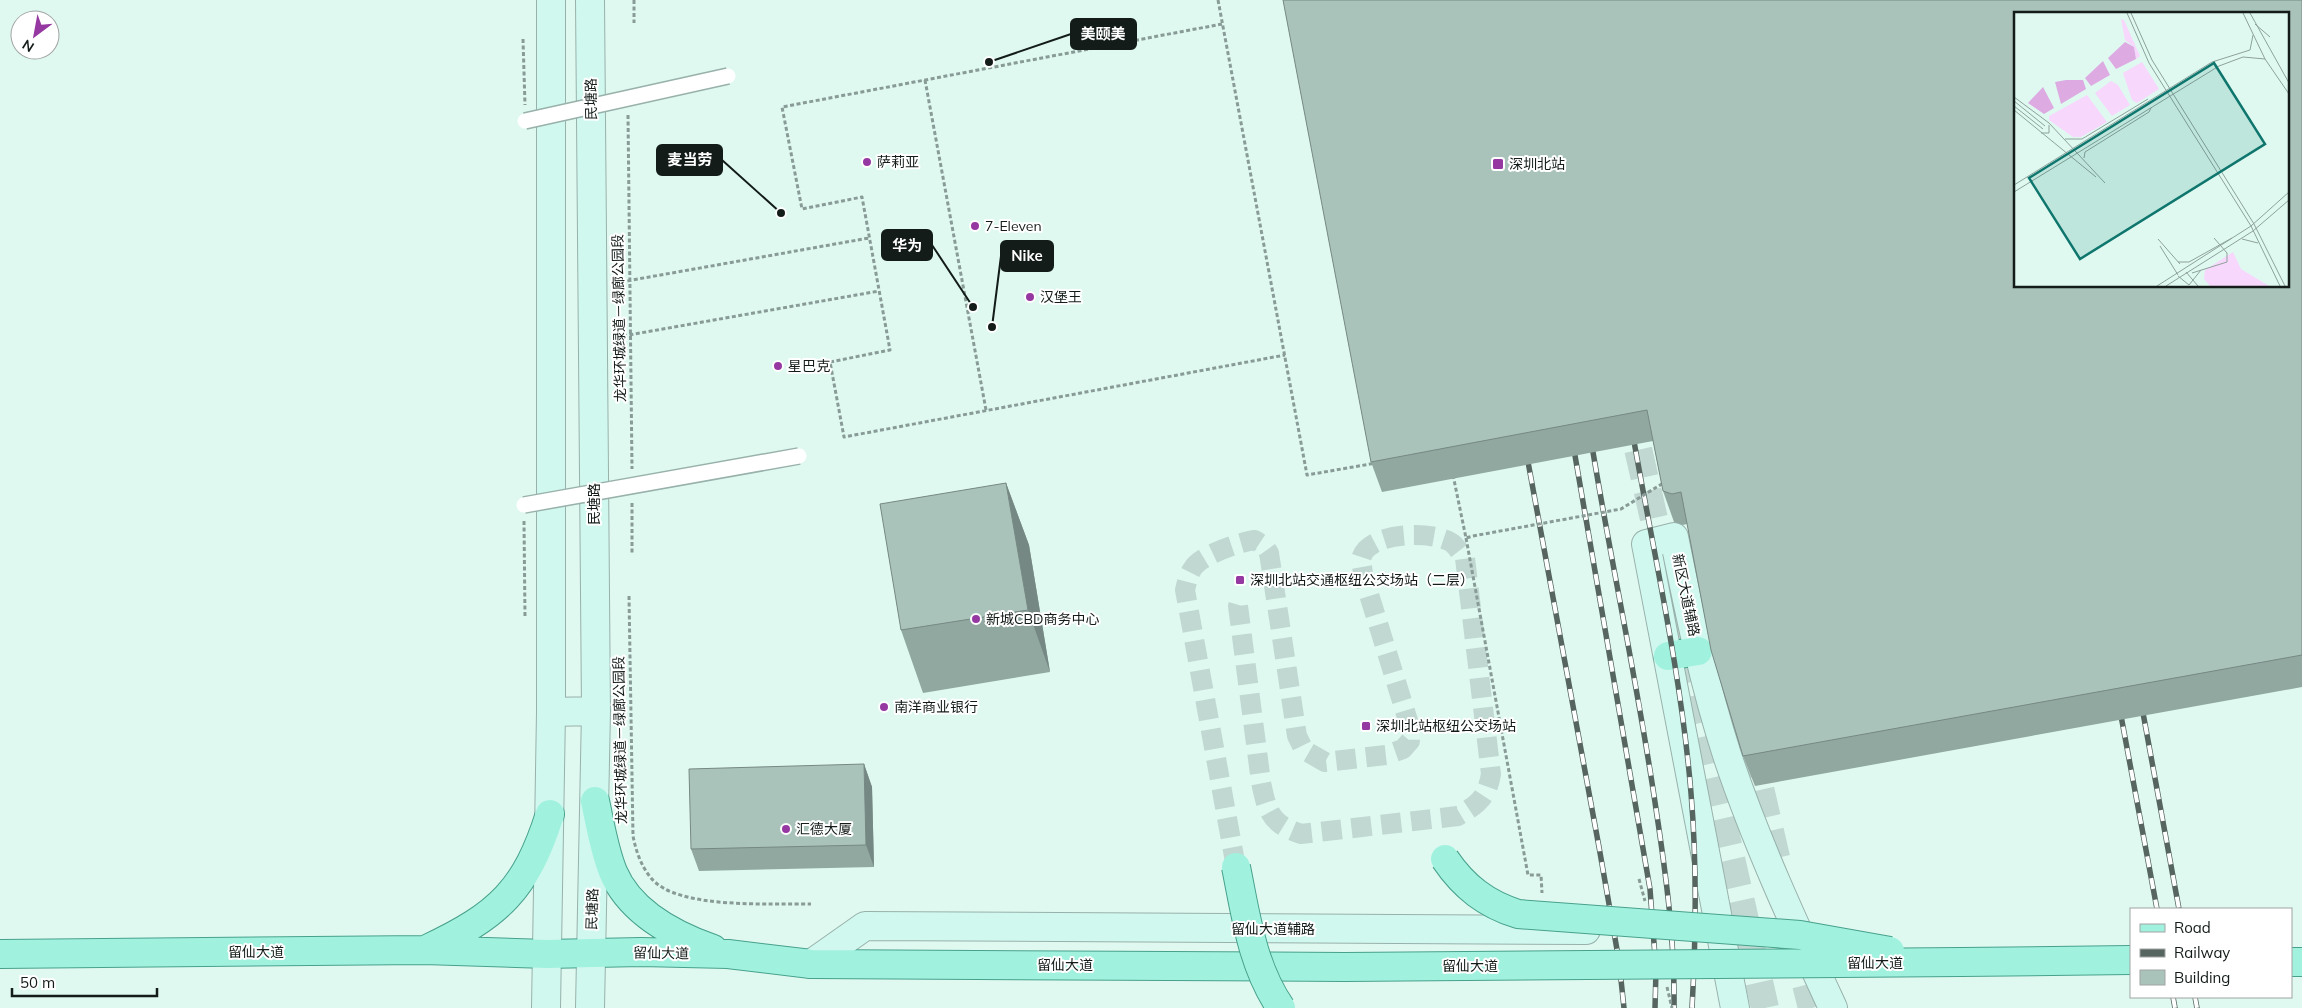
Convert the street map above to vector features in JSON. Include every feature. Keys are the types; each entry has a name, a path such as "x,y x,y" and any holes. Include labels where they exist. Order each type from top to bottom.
{"main road":[{"path":"546,1008 550,814 551,0"},
{"name":"民塘路","path":"590,0 596,711 590,1008"},
{"name":"新区大道辅路","path":"1734,1008 1646,544 1674,537 1698,651 1715,717 1741,795 1833,1008"},
{"path":"1668,656 1698,651"},
{"path":"550,712 596,711"},
{"path":"595,801 613,871 624,891 638,908 657,922 695,943 728,954"},
{"path":"424,950 472,926 513,892 533,860 550,814"},
{"path":"1445,859 1462,882 1474,893 1500,909 1518,914 1800,935 1961,962"},
{"path":"1236,867 1256,958 1263,977 1281,1008"},
{"name":"留仙大道辅路","path":"811,964 865,926 1662,930 1683,925 1694,916 1706,889 1707,869"},
{"name":"留仙大道","path":"0,954 424,950 547,954 590,952 728,954 811,964 1345,966 2130,960"}],"street":[{"path":"525,121 728,76"},
{"path":"524,505 799,456"}],"path":[{"path":"634,0 634,22"},
{"path":"1218,0 1307,474 1383,462"},
{"path":"1222,24 782,107 802,209 862,197 890,350 830,362 844,437 1285,355"},
{"path":"523,39 525,121"},
{"path":"925,80 986,410"},
{"name":"龙华环城绿道－绿廊公园段","path":"628,111 632,474"},
{"path":"621,282 869,238"},
{"path":"622,336 879,291"},
{"path":"1452,470 1528,875 1541,875"},
{"path":"1466,538 1620,509 1666,481"},
{"path":"632,494 632,554"},
{"path":"524,505 525,617"},
{"name":"龙华环城绿道－绿廊公园段","path":"629,596 633,836 637,854 652,880 671,892 690,899 709,902 811,904"}],"building":[{"name":"深圳北站","path":"1283,0 2302,0 2302,655 1743,756 1711,650 1681,492 1672,494 1663,491 1647,410 1371,462"},
{"path":"1006,483 1028,610 901,630 880,504"},
{"name":"汇德大厦","path":"864,764 866,845 691,849 689,769"}],"tunnel":[{"path":"1629,409 1765,1008"},
{"path":"1236,867 1185,590 1190,573 1197,563 1231,546 1255,540 1264,546 1269,553 1297,736 1304,750 1325,762 1386,755 1403,749 1410,741 1410,727 1363,575 1361,559 1366,550 1375,543 1388,538 1417,535 1443,539 1456,546 1465,558 1491,774 1484,795 1476,804 1458,816 1301,834 1283,826 1272,816 1268,809 1261,782 1238,606 1241,596"},
{"path":"1751,749 1778,866"},
{"path":"1796,944 1812,1008"}],"railway":[{"path":"1632,430 1681,702 1691,793 1695,874 1692,1008"},
{"path":"1591,440 1641,716 1660,834 1671,933 1674,1008"},
{"path":"1573,444 1650,889 1656,970 1655,1008"},
{"path":"1526,451 1599,847 1619,961 1624,1008"},
{"path":"2141,702 2179,908"},
{"path":"2119,705 2157,908"},
{"path":"2173,998 2175,1008"},
{"path":"2195,998 2197,1008"}],"place":[{"name":"美颐美","path":"989,62"},
{"name":"萨莉亚","path":"867,162"},
{"name":"深圳北站","path":"1498,164"},
{"name":"麦当劳","path":"781,213"},
{"name":"7-Eleven","path":"975,226"},
{"name":"汉堡王","path":"1030,297"},
{"name":"华为","path":"973,307"},
{"name":"Nike","path":"992,327"},
{"name":"星巴克","path":"778,366"},
{"name":"深圳北站交通枢纽公交场站（二层）","path":"1240,580"},
{"name":"新城CBD商务中心","path":"976,619"},
{"name":"南洋商业银行","path":"884,707"},
{"name":"深圳北站枢纽公交场站","path":"1366,726"},
{"name":"汇德大厦","path":"786,829"}]}
